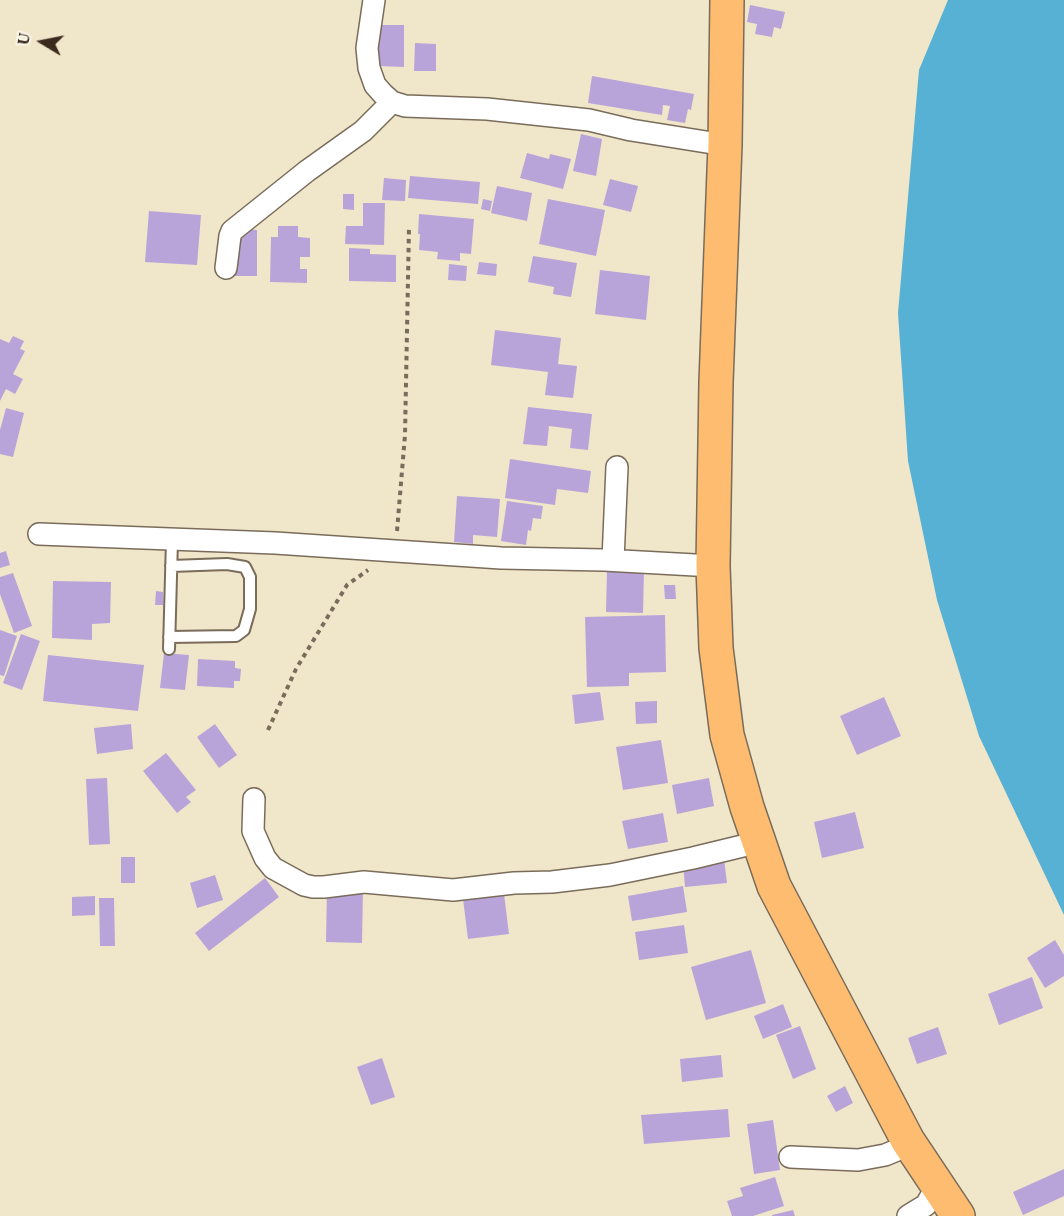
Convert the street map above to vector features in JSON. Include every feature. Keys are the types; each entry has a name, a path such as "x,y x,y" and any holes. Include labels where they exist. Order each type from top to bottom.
{"highway":[{"path":"727,0 713,566 716,648 727,735 747,807 774,886 908,1141 948,1201"}],"street":[{"path":"374,0 368,48 369,68 375,85 392,102 405,106 487,109 589,120 631,130 725,146"},
{"path":"226,268 232,231 306,171 363,131 392,102"},
{"path":"613,560 617,467"},
{"path":"39,534 275,543 501,558 613,560 713,566"},
{"path":"254,800 253,831 265,858 273,867 304,885 312,887 364,882 453,890 514,883 552,882 610,875 759,842"},
{"path":"790,1156 858,1160 885,1155 903,1148 908,1141"},
{"path":"908,1216 926,1205 948,1201"}],"lane":[{"path":"169,649 172,540"},
{"path":"169,637 236,636 244,630 250,609 250,577 245,567 227,564 171,566"}],"path":[{"path":"268,730 296,669 347,585 395,550 405,435 409,227"}],"water":[{"path":"948,0 1064,0 1064,915 979,736 937,600 908,461 898,313 919,70"}],"building":[{"path":"750,5 785,12 781,29 774,27 772,37 755,34 757,24 747,22"},
{"path":"378,25 404,25 404,67 377,66"},
{"path":"415,43 436,44 436,71 414,71"},
{"path":"592,76 694,94 691,110 688,109 685,123 667,120 670,106 663,105 662,115 588,103"},
{"path":"581,134 602,139 596,176 573,171"},
{"path":"527,153 549,159 550,154 571,159 563,189 520,178"},
{"path":"410,176 480,182 478,204 408,198"},
{"path":"384,178 406,180 405,201 382,200"},
{"path":"610,179 638,186 631,212 603,205"},
{"path":"497,186 532,193 527,221 491,213"},
{"path":"343,194 354,194 354,210 343,209"},
{"path":"483,199 492,201 490,211 481,209"},
{"path":"548,199 605,210 596,256 539,244"},
{"path":"363,203 385,203 384,245 345,244 346,226 363,226"},
{"path":"149,211 201,215 197,265 145,262"},
{"path":"419,214 474,219 471,254 460,253 460,261 437,259 438,252 419,250"},
{"path":"278,226 298,226 298,237 310,238 310,257 300,257 300,269 307,269 307,283 270,282 271,237 278,237"},
{"path":"241,229 257,230 257,276 232,276"},
{"path":"349,248 370,249 370,254 396,255 396,282 349,281"},
{"path":"533,256 577,263 571,297 553,294 554,287 528,282"},
{"path":"479,262 497,264 496,276 477,274"},
{"path":"449,264 467,266 466,281 448,280"},
{"path":"600,270 650,276 646,320 595,314"},
{"path":"495,330 561,338 558,364 577,366 573,398 545,395 548,372 491,365"},
{"path":"13,336 24,341 20,349 25,351 13,374 23,379 15,394 6,389 0,401 0,339 9,343"},
{"path":"528,407 592,414 588,450 570,448 572,429 549,426 547,446 523,444"},
{"path":"6,408 24,413 13,457 0,454 0,430"},
{"path":"510,459 591,471 588,493 557,489 555,505 505,498"},
{"path":"457,496 500,499 497,537 473,535 473,544 454,542"},
{"path":"507,501 543,506 541,519 533,518 531,531 528,530 526,545 501,541"},
{"path":"6,551 10,565 0,568 0,553"},
{"path":"607,569 644,570 643,613 606,612"},
{"path":"13,573 32,626 14,633 0,594 0,577"},
{"path":"53,581 111,582 110,623 92,624 92,640 52,638"},
{"path":"664,585 675,585 676,599 665,599"},
{"path":"156,591 163,592 163,605 155,605"},
{"path":"665,615 666,672 629,673 629,686 587,687 585,617"},
{"path":"0,630 17,636 4,676 0,675"},
{"path":"21,634 40,641 22,690 3,683"},
{"path":"164,653 189,655 185,690 160,688"},
{"path":"48,655 144,665 138,711 43,701"},
{"path":"198,659 235,661 235,668 241,669 240,681 234,681 234,688 197,686"},
{"path":"600,692 604,720 575,724 572,695"},
{"path":"884,697 901,736 857,755 840,716"},
{"path":"657,701 657,723 636,724 635,702"},
{"path":"131,724 133,749 97,754 94,728"},
{"path":"215,724 237,755 219,768 197,737"},
{"path":"661,740 668,783 623,790 616,747"},
{"path":"166,753 196,790 186,797 191,802 177,813 143,771"},
{"path":"107,778 110,844 89,845 86,779"},
{"path":"709,778 714,806 677,814 672,785"},
{"path":"855,812 864,848 822,858 814,822"},
{"path":"663,813 668,842 628,849 622,821"},
{"path":"121,857 135,857 135,883 121,883"},
{"path":"724,859 727,883 685,887 683,863"},
{"path":"215,875 223,900 197,908 190,883"},
{"path":"265,878 279,897 209,951 195,933"},
{"path":"503,886 509,934 468,939 462,891"},
{"path":"683,886 687,912 632,921 628,896"},
{"path":"327,889 363,889 362,943 326,942"},
{"path":"95,896 95,915 72,916 72,897"},
{"path":"99,898 114,898 115,946 100,946"},
{"path":"684,925 688,953 639,960 635,932"},
{"path":"1055,940 1064,955 1064,976 1045,988 1027,958"},
{"path":"751,950 766,1003 706,1020 691,967"},
{"path":"1032,977 1043,1008 999,1025 988,994"},
{"path":"783,1004 792,1027 763,1039 754,1016"},
{"path":"800,1026 816,1069 793,1079 776,1035"},
{"path":"938,1027 947,1054 917,1064 908,1038"},
{"path":"721,1055 723,1077 682,1082 680,1059"},
{"path":"382,1058 395,1097 371,1105 357,1067"},
{"path":"845,1086 853,1103 836,1112 827,1096"},
{"path":"728,1109 730,1137 644,1144 641,1115"},
{"path":"773,1120 780,1170 754,1174 747,1124"},
{"path":"1064,1169 1064,1196 1023,1215 1013,1192"},
{"path":"775,1177 784,1206 753,1216 732,1216 727,1201 743,1196 740,1188"},
{"path":"793,1210 795,1216 772,1216 772,1215"}]}
